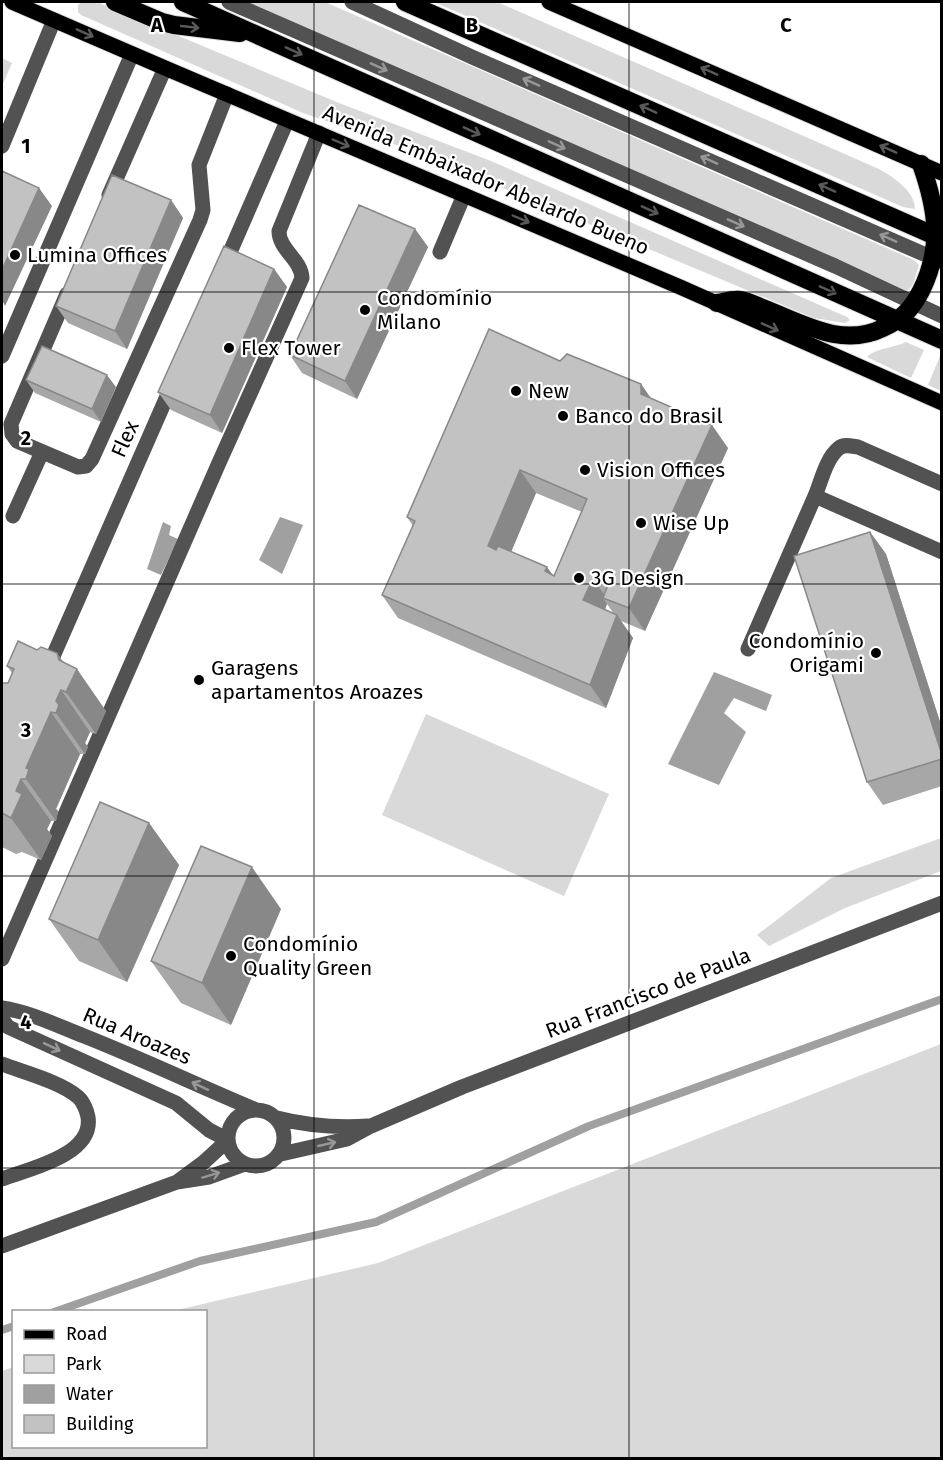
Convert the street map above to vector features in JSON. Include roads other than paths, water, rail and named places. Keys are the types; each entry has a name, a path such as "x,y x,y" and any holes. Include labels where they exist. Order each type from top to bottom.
{"highway":[{"path":"115,2 174,26 258,35"},
{"name":"Avenida Embaixador Abelardo Bueno","path":"183,2 942,340"},
{"path":"405,2 940,238"},
{"path":"717,303 741,300 830,335 849,337 870,334 899,321 915,303 938,261 940,238 933,202 921,164"}],"main road":[{"name":"Avenida Embaixador Abelardo Bueno","path":"12,2 717,303 942,403"},
{"path":"549,2 942,173"}],"street":[{"path":"229,2 835,266 942,316"},
{"path":"352,2 938,261"},
{"path":"2,146 54,20"},
{"path":"2,356 132,54"},
{"path":"104,207 165,69"},
{"path":"72,283 11,424 12,434 17,441 78,467 86,466 92,459 200,220 203,210 199,165 227,94"},
{"path":"216,284 287,120"},
{"path":"2,959 302,278 302,270 279,238 279,231 319,134"},
{"path":"440,252 464,195"},
{"name":"Flex","path":"40,687 178,371"},
{"path":"748,649 828,463 839,448 847,445 858,447 942,484"},
{"path":"13,516 42,452"},
{"path":"815,496 942,552"},
{"name":"Rua Francisco de Paula","path":"280,1154 346,1140 370,1126 473,1083 942,903"},
{"name":"Rua Aroazes","path":"2,1008 42,1020 116,1049 254,1109"},
{"name":"Rua Aroazes","path":"4,1027 176,1103 209,1130 228,1140"},
{"path":"2,1064 55,1084 79,1097 87,1113 89,1127 83,1141 68,1154 2,1179"},
{"path":"2,1246 177,1182 201,1179 244,1164 256,1166 274,1161 280,1154 285,1136 277,1118 270,1113 254,1109 237,1116 228,1131 228,1140 233,1154 244,1164"},
{"name":"Rua Francisco de Paula","path":"277,1118 300,1124 327,1127 370,1126"},
{"path":"177,1182 228,1140"}],"water":[{"path":"280,517 303,525 282,574 259,560"},
{"path":"163,522 171,526 169,535 178,539 161,575 147,569"},
{"path":"714,672 772,695 766,711 734,698 724,713 746,732 719,785 668,764"}],"waterway":[{"path":"60,1310 200,1261 376,1222 589,1126 942,999"},
{"path":"2,1330 12,1327"}],"place":[{"name":"Lumina Offices","path":"15,255"},
{"name":"Condomínio Milano","path":"365,310"},
{"name":"Flex Tower","path":"229,348"},
{"name":"New","path":"516,391"},
{"name":"Banco do Brasil","path":"563,416"},
{"name":"Vision Offices","path":"585,470"},
{"name":"Wise Up","path":"641,523"},
{"name":"3G Design","path":"579,578"},
{"name":"Condomínio Origami","path":"876,653"},
{"name":"Garagens apartamentos Aroazes","path":"199,680"},
{"name":"Condomínio Quality Green","path":"231,956"}]}
